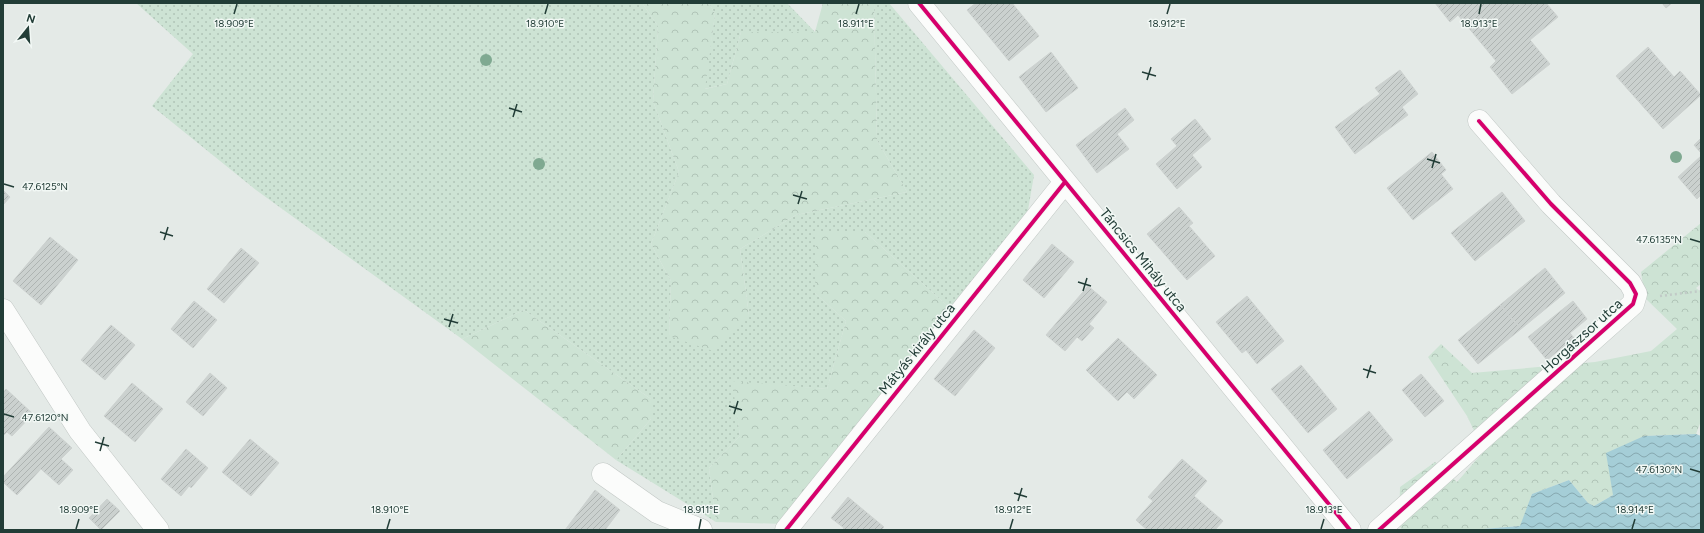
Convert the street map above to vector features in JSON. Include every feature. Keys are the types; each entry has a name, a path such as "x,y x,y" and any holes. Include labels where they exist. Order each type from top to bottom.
{"street":[{"name":"Táncsics Mihály utca","path":"919,3 1350,530"},
{"name":"Horgászsor utca","path":"1379,530 1633,304 1636,294 1630,283 1551,204 1480,120"},
{"name":"Mátyás király utca","path":"786,530 1065,182"},
{"path":"3,310 80,431 158,530"},
{"path":"603,474 657,512 701,530"}],"path":[{"path":"1636,294 1664,296 1701,291"}],"green space":[{"path":"136,3 642,3 658,26 653,101 679,172 651,244 671,281 669,336 749,315 740,249 796,215 907,192 877,140 874,3 889,3 1034,175 1027,216 952,310 865,232 815,293 846,321 827,389 733,382 740,436 709,468 716,522 616,460 651,419 651,399 524,310 462,339 256,190 152,106 193,54"},
{"path":"642,3 709,3 715,14 705,89 727,84 741,32 815,32 823,3 874,3 877,140 907,192 796,215 740,249 749,315 713,351 669,336 671,281 651,244 679,172 653,101 658,26"},
{"path":"709,3 787,3 815,32 741,32 727,84 704,89 715,14"},
{"path":"1701,223 1701,284 1696,288 1701,292 1701,421 1696,434 1644,436 1613,495 1594,506 1588,503 1569,480 1532,494 1521,526 1471,530 1402,530 1399,525 1400,487 1435,462 1457,482 1484,451 1467,416 1428,357 1441,344 1472,373 1595,362 1651,351 1677,329 1645,298 1641,272"},
{"path":"816,231 865,232 952,310 783,524 716,522 709,468 740,436 732,381 827,389 846,321 815,293"},
{"path":"524,310 651,399 651,419 616,460 462,339"}],"water":[{"path":"1696,434 1701,436 1701,530 1471,530 1520,526 1532,494 1569,480 1588,503 1594,506 1613,495 1606,453 1644,436"}],"building":[{"path":"976,3 1012,3 1039,36 1009,61 967,10"},
{"path":"1435,3 1518,3 1519,5 1521,3 1546,3 1558,17 1530,40 1550,64 1512,94 1490,67 1496,61 1458,15 1450,22"},
{"path":"1662,3 1672,3 1666,8"},
{"path":"1648,47 1674,77 1680,71 1701,95 1663,129 1616,76"},
{"path":"1051,52 1078,88 1046,112 1019,77"},
{"path":"1400,70 1418,94 1402,107 1408,115 1355,154 1335,127 1380,94 1375,88"},
{"path":"1125,108 1134,120 1117,134 1129,149 1097,173 1076,145"},
{"path":"1195,119 1211,139 1192,155 1202,167 1177,189 1156,164 1177,146 1171,139"},
{"path":"1701,138 1701,153 1694,145"},
{"path":"1432,152 1446,170 1441,174 1453,189 1413,220 1387,188"},
{"path":"1701,156 1701,195 1697,199 1678,177"},
{"path":"3,190 10,197 3,205"},
{"path":"1502,192 1525,221 1475,261 1451,233"},
{"path":"1179,207 1193,223 1189,226 1215,256 1187,280 1147,234"},
{"path":"50,237 78,260 41,305 13,281"},
{"path":"1052,244 1074,262 1044,298 1023,280"},
{"path":"241,248 259,263 224,303 207,289"},
{"path":"1545,268 1565,293 1521,329 1500,305"},
{"path":"1088,286 1107,302 1089,324 1094,328 1082,341 1077,337 1065,351 1046,335"},
{"path":"1247,296 1284,341 1257,364 1246,350 1242,353 1216,322"},
{"path":"194,301 217,320 193,348 171,329"},
{"path":"1573,301 1587,319 1570,333 1574,338 1547,360 1528,337"},
{"path":"1500,305 1521,329 1478,364 1458,340"},
{"path":"111,325 135,345 105,380 81,360"},
{"path":"974,330 995,348 955,396 934,379"},
{"path":"1118,338 1157,375 1134,399 1127,392 1118,401 1086,370"},
{"path":"1301,365 1337,409 1308,433 1271,389"},
{"path":"210,373 227,388 203,416 186,402"},
{"path":"1421,374 1444,401 1425,417 1402,390"},
{"path":"132,383 163,409 135,442 104,416"},
{"path":"6,389 33,414 12,436 7,432 3,436 3,393"},
{"path":"1369,411 1393,440 1347,479 1323,450"},
{"path":"49,427 72,448 61,459 73,470 59,485 41,469 17,495 3,482 3,477"},
{"path":"250,439 279,463 251,496 222,472"},
{"path":"186,449 208,468 191,488 189,486 181,496 161,479"},
{"path":"1182,459 1207,481 1194,496 1223,521 1215,530 1147,530 1136,520 1153,501 1148,497"},
{"path":"595,490 620,510 605,530 565,530"},
{"path":"848,497 884,527 881,530 842,530 844,528 831,518"},
{"path":"107,499 120,511 101,530 89,518"}],"cycle path":[{"path":"919,3 1350,530"},
{"path":"1379,530 1633,304 1636,294 1630,283 1551,204 1479,121"},
{"path":"786,530 1065,182"}]}
